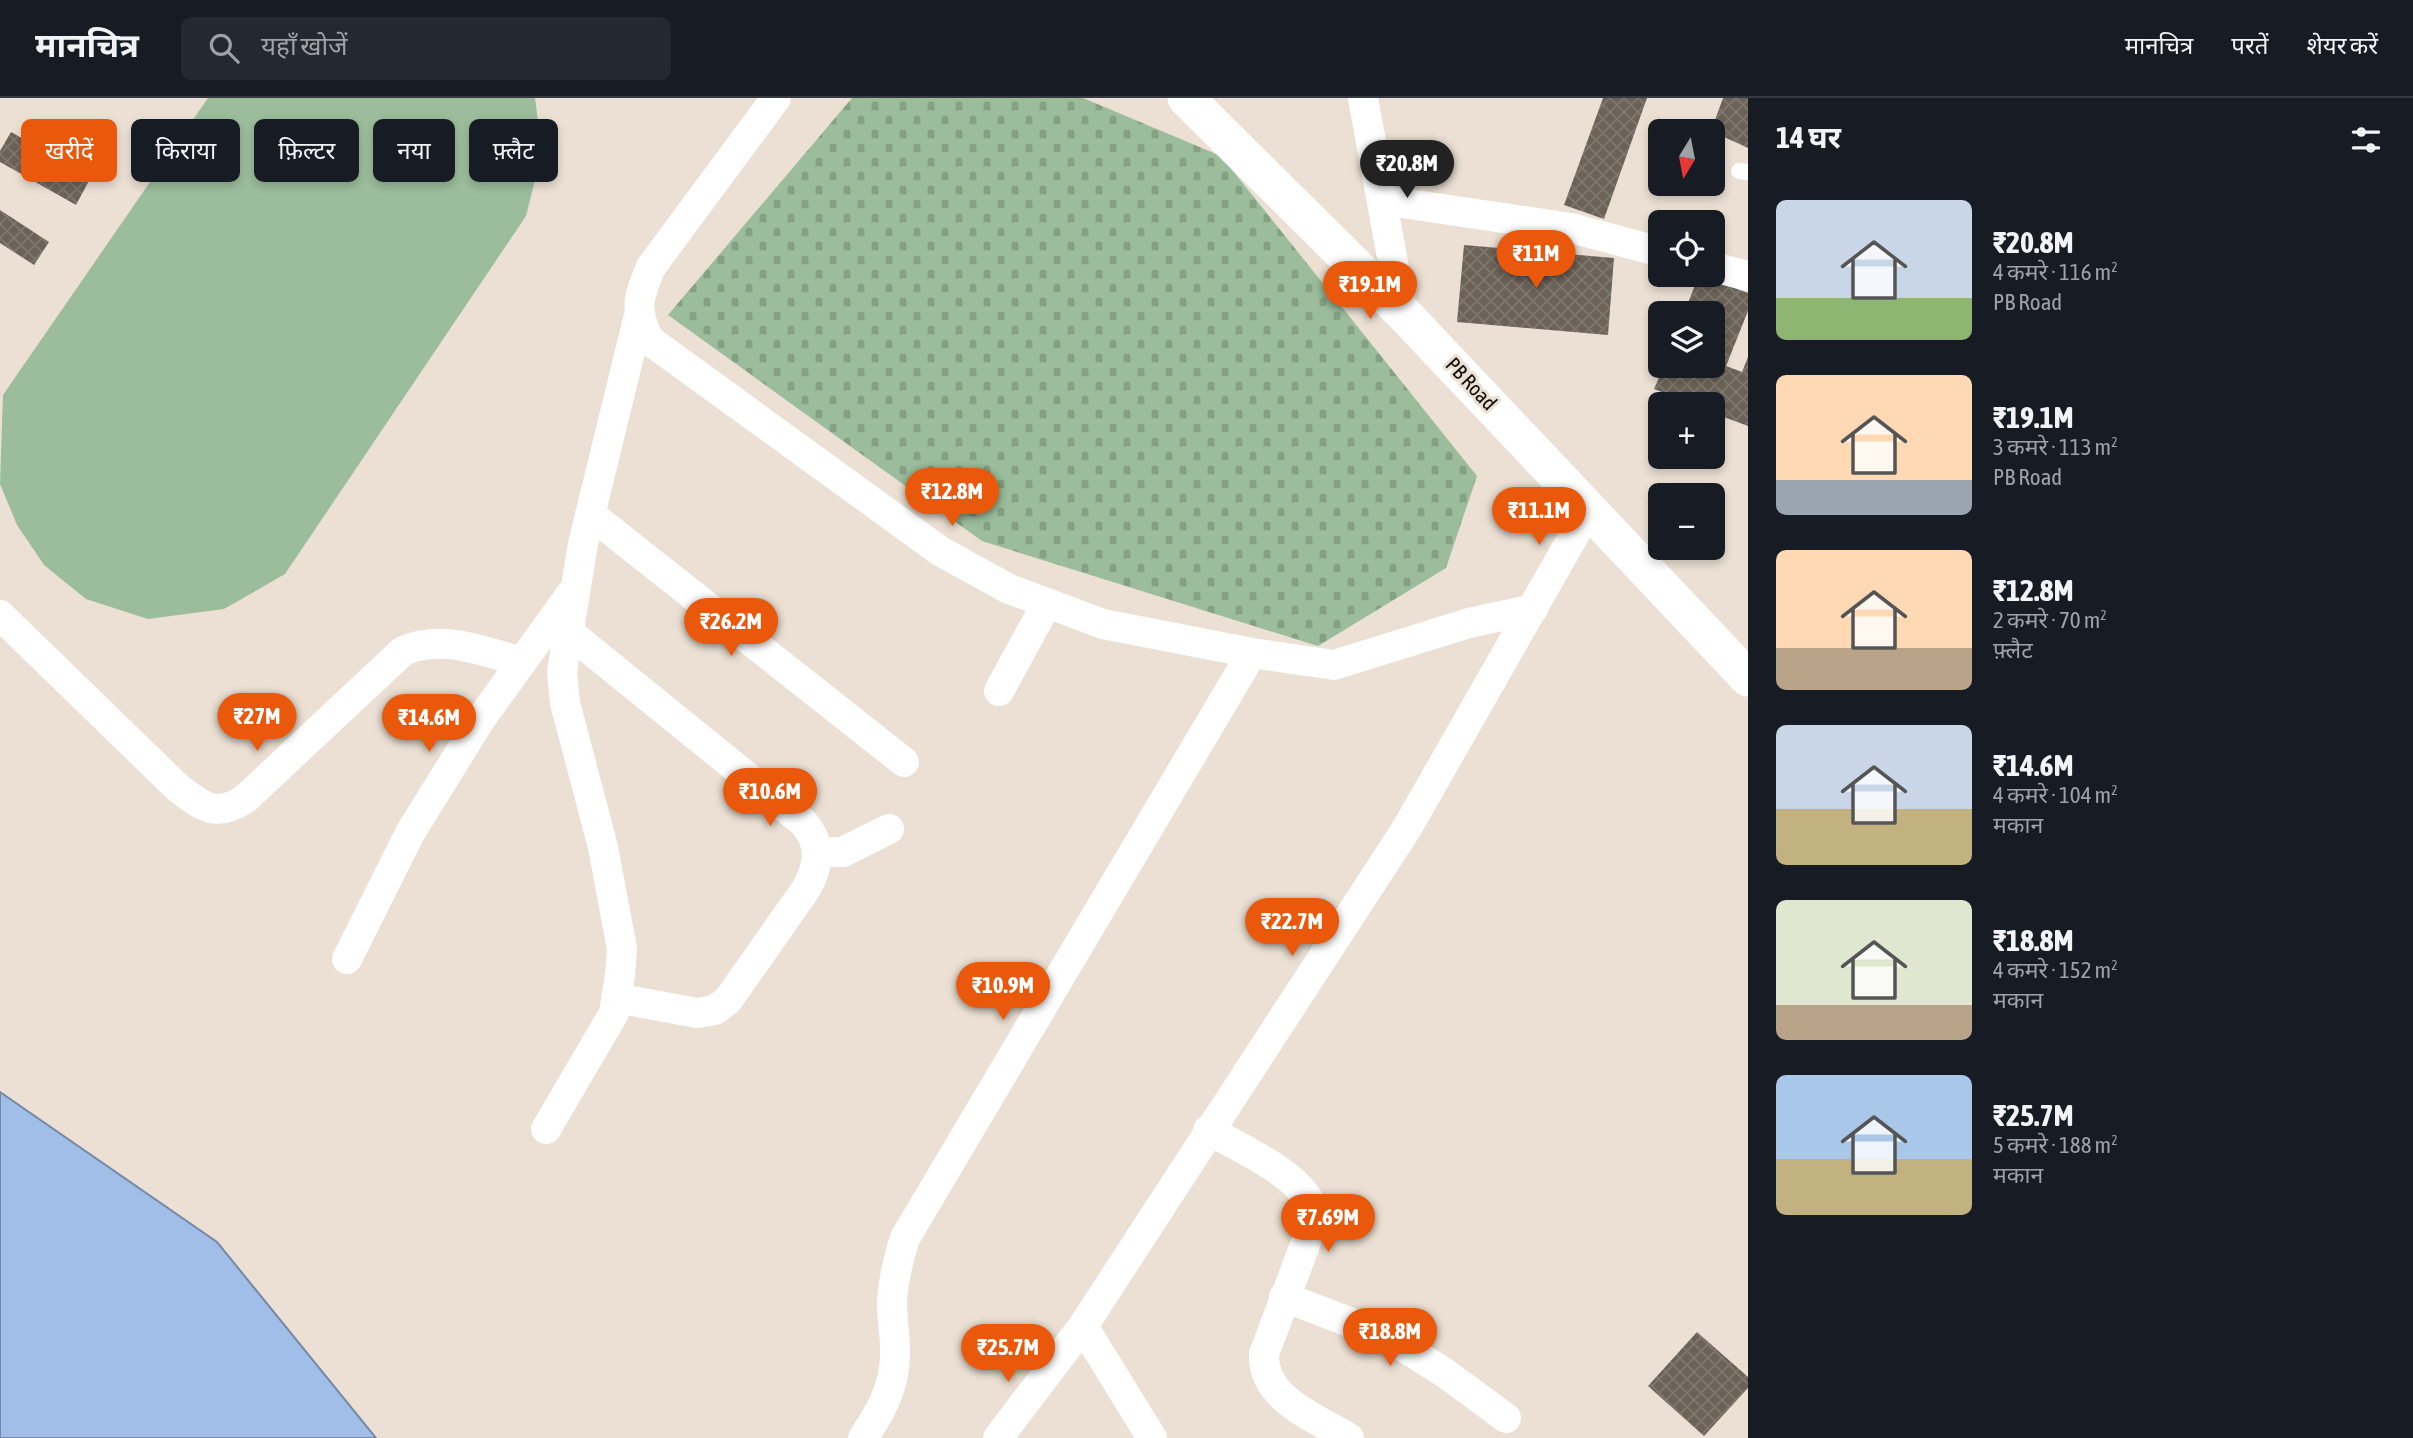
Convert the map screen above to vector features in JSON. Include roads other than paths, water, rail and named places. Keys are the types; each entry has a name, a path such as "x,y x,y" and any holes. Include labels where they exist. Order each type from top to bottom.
{"street":[{"path":"545,1129 603,1036 614,1013 622,949 603,847 565,703 562,672 567,631 590,514 638,318 641,291 651,267 776,98"},
{"name":"PB Road","path":"1185,98 1402,312 1748,678"},
{"path":"1363,98 1402,312"},
{"path":"1381,200 1572,228 1648,248"},
{"path":"1725,270 1748,276"},
{"path":"638,318 649,340 940,551 1009,589 1103,624 1252,653 1334,665 1469,623 1533,609"},
{"path":"998,1438 1083,1326 1407,828 1589,509"},
{"path":"590,514 904,762"},
{"path":"347,959 410,834 480,720 575,588"},
{"path":"999,691 1047,603"},
{"path":"0,615 178,788 199,804 212,809 229,809 245,799 403,651 421,643 445,642 522,662"},
{"path":"567,631 803,822 816,837 819,852 815,873 806,889 728,1000 715,1010 697,1013 616,998"},
{"path":"863,1438 881,1413 890,1387 895,1357 892,1304 895,1269 905,1238 1252,653"},
{"path":"819,852 843,852 889,828"},
{"path":"1209,1130 1284,1174 1309,1196 1315,1209 1314,1221 1264,1354 1266,1377 1273,1389 1284,1398 1349,1438"},
{"path":"1284,1297 1387,1336 1445,1373 1506,1418"},
{"path":"1083,1326 1152,1438"}],"water":[{"path":"0,1092 217,1242 376,1438 0,1438"}]}
